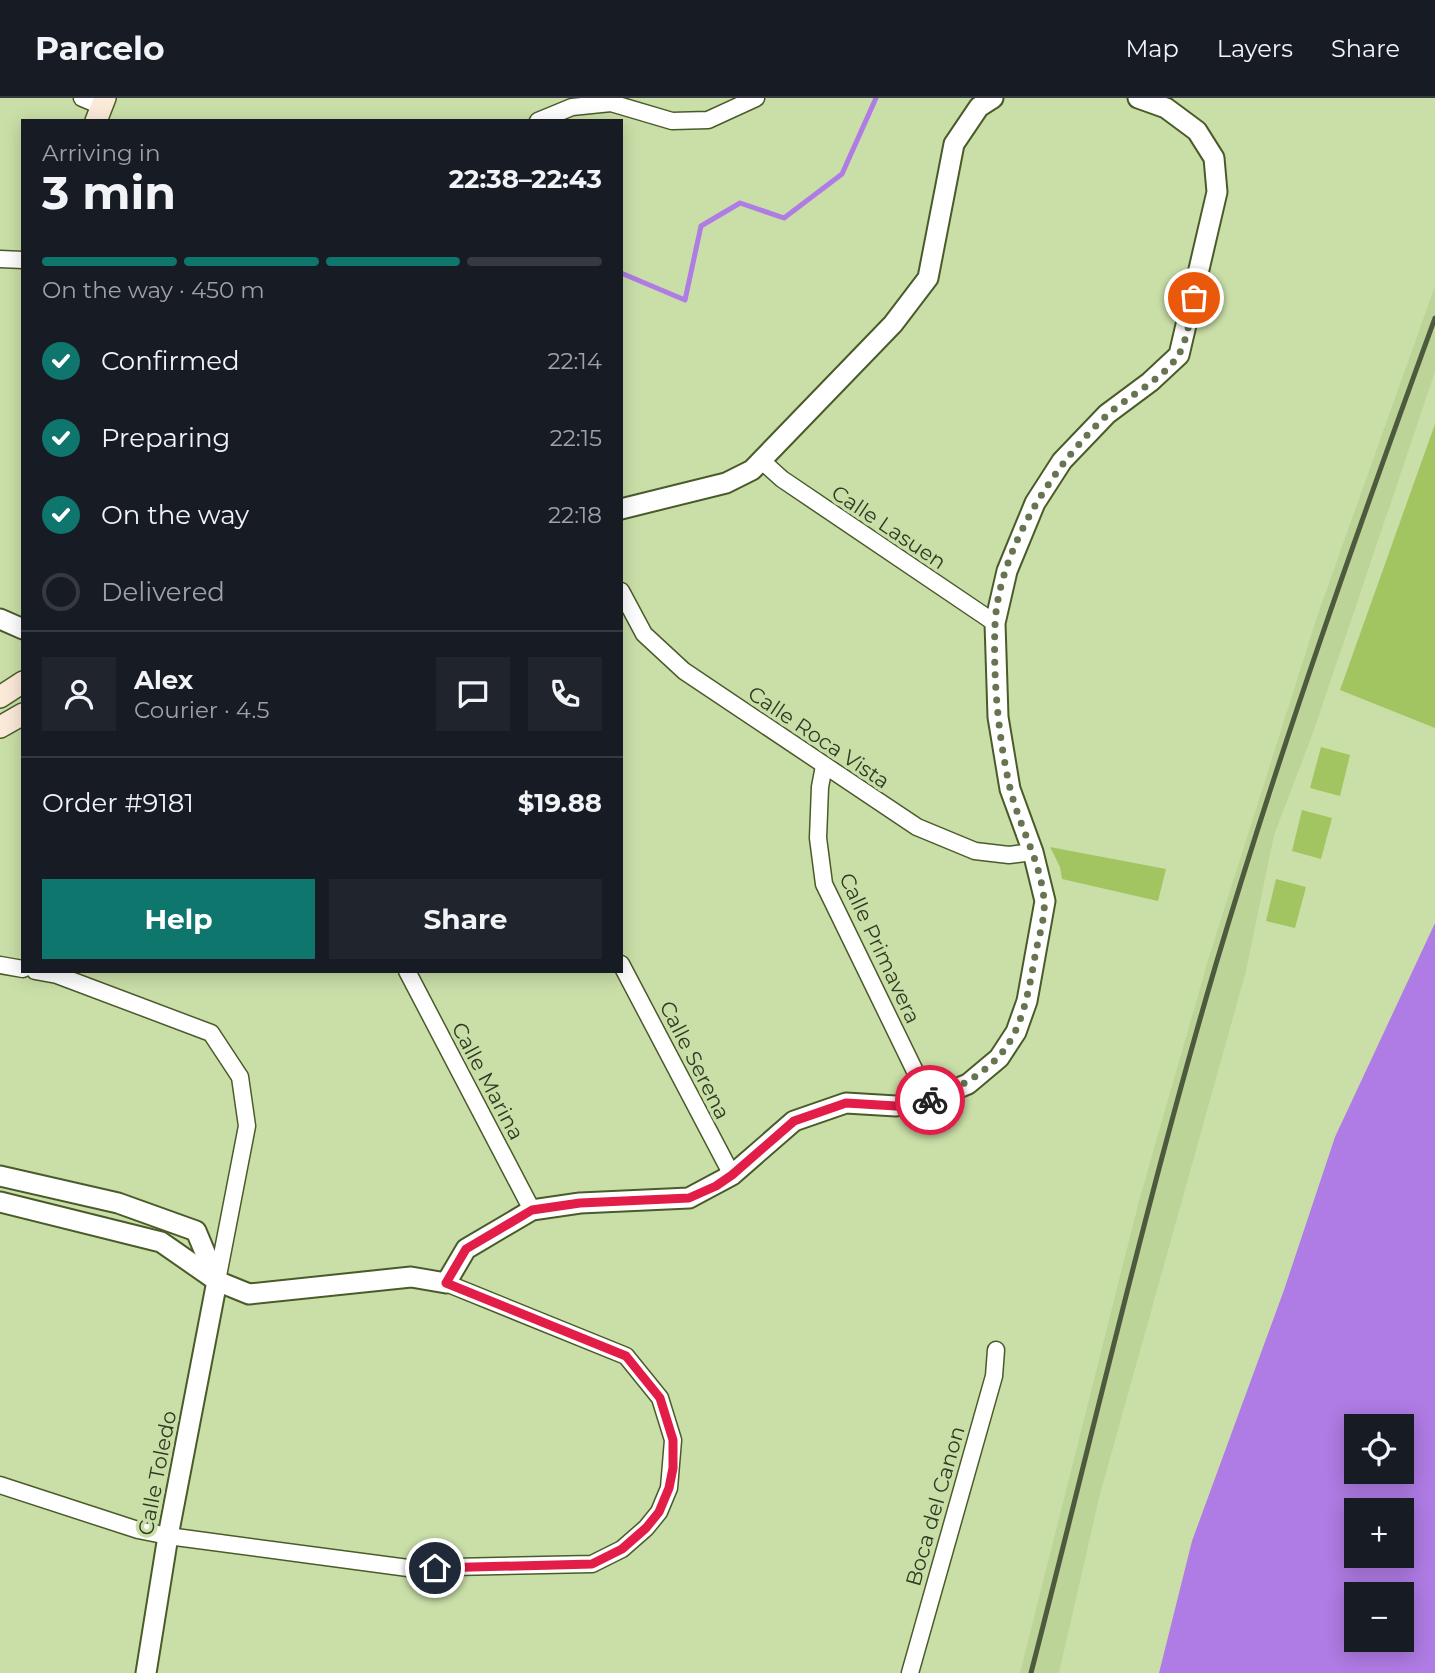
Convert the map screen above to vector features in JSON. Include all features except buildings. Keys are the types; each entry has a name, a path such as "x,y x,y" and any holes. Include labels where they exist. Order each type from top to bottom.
{"main road":[{"path":"0,696 21,683"},
{"path":"0,727 21,714"}],"street":[{"path":"543,119 572,107 611,103 672,121 708,120 757,98"},
{"path":"623,509 726,483 762,461 893,324 928,278 954,144 979,107 993,98"},
{"path":"446,1283 466,1249 532,1210 580,1203 689,1198 716,1186 732,1175 794,1121 846,1103 896,1106 929,1100 968,1084 999,1058 1016,1032 1027,1001 1045,901 1033,852 1010,789 1002,741 995,623 1007,571 1035,503 1062,461 1107,414 1150,382 1179,355 1217,192 1214,158 1197,131 1166,108 1138,98"},
{"path":"0,258 21,260"},
{"name":"Calle Lasuen","path":"762,461 782,479 995,623"},
{"name":"Calle Roca Vista","path":"623,595 644,634 684,671 917,827 975,851 1009,855 1033,852"},
{"path":"0,619 21,628"},
{"name":"Calle Primavera","path":"824,766 820,787 818,838 824,884 929,1100"},
{"path":"0,965 21,969"},
{"name":"Calle Serena","path":"623,968 732,1175"},
{"path":"46,973 211,1033 240,1077 247,1126 217,1281"},
{"name":"Calle Marina","path":"408,973 532,1210"},
{"path":"0,1176 118,1203 196,1231 217,1281"},
{"path":"0,1202 161,1242 217,1281 249,1294 411,1277 446,1283 626,1356 660,1398 673,1440 673,1468 669,1488 652,1520 622,1549 592,1564 408,1568 168,1536 138,1530 0,1485"},
{"name":"Calle Toledo","path":"146,1673 168,1536 217,1281"},
{"name":"Boca del Canon","path":"910,1673 994,1376 996,1350"}],"shaded area":[{"path":"1435,286 1435,372 1313,733 1274,835 1246,971 1099,1498 1059,1673 1020,1673 1139,1201 1209,957 1318,614"},
{"path":"1435,424 1435,728 1340,690"},
{"path":"1321,747 1350,755 1340,796 1310,788"},
{"path":"1302,810 1332,818 1321,859 1292,851"},
{"path":"1050,847 1166,869 1158,901 1062,879 1060,867"},
{"path":"1276,879 1306,887 1295,928 1266,921"},
{"path":"1435,923 1435,1673 1159,1673 1192,1541 1284,1290 1335,1137"}],"waterway":[{"path":"623,274 685,300 701,226 740,203 784,218 842,174 876,98"}],"railway":[{"path":"1031,1673 1143,1229 1216,964 1321,640 1435,318"}],"way so far":[{"path":"930,1100 968,1084 999,1058 1016,1032 1027,1001 1045,901 1033,852 1010,789 999,717 995,623 1007,571 1035,503 1062,461 1107,414 1150,382 1179,355 1194,298"}],"route":[{"path":"435,1568 592,1564 622,1549 646,1528 659,1512 669,1488 673,1468 673,1440 660,1398 626,1356 446,1283 466,1249 532,1210 580,1203 689,1198 716,1186 732,1175 794,1121 846,1103 896,1106 930,1100"}]}
